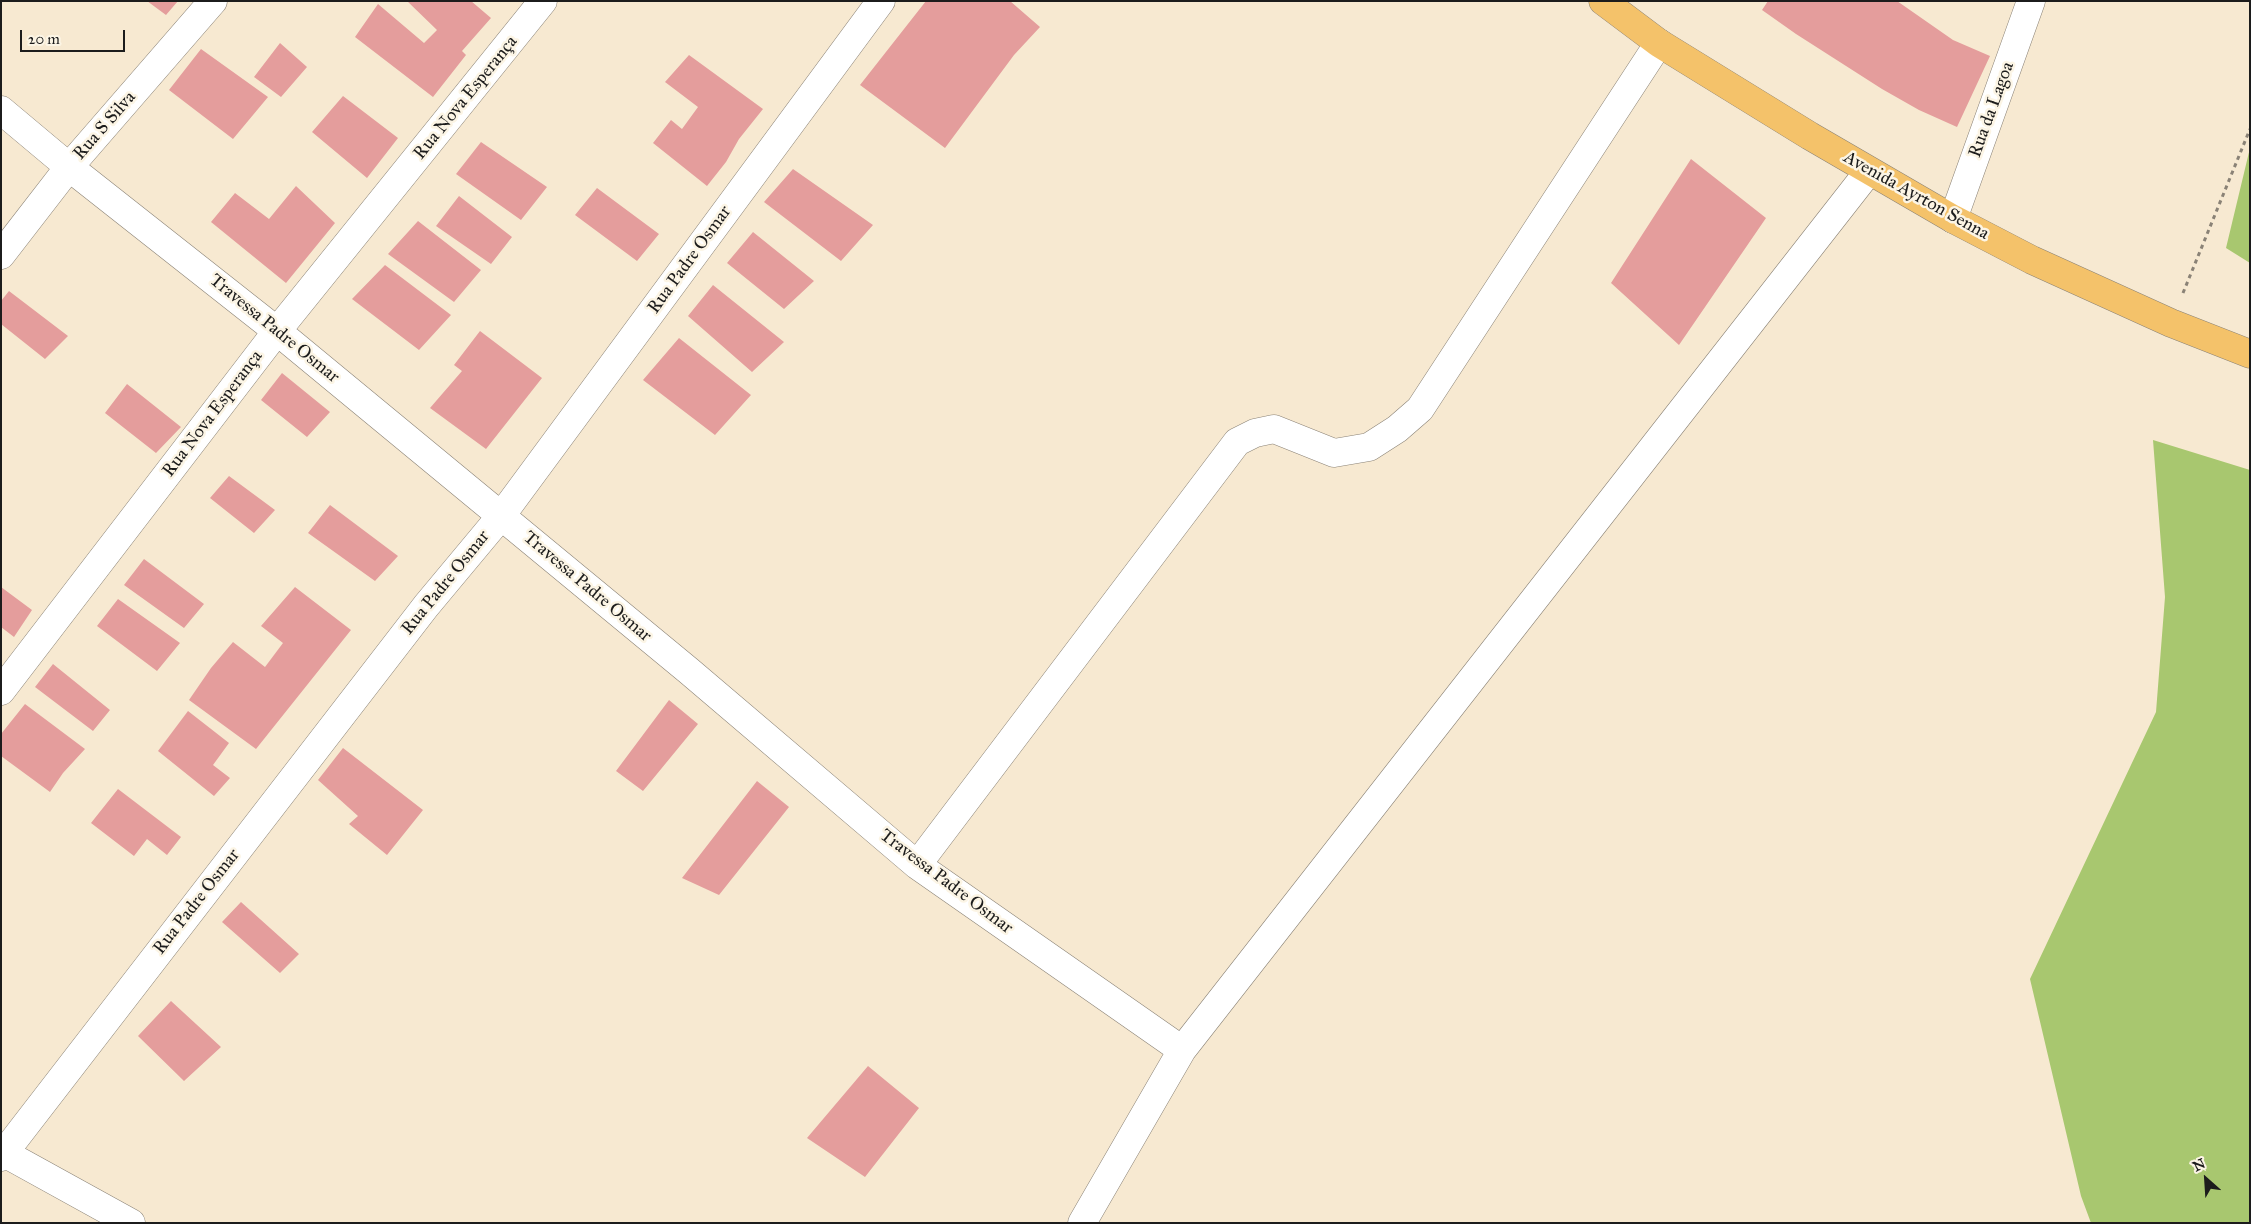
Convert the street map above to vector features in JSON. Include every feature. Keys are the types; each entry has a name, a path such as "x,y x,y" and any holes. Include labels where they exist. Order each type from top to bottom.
{"main road":[{"name":"Avenida Ayrton Senna","path":"1603,1 1659,43 1869,171 1953,219 2032,260 2171,322 2250,354"}],"street":[{"name":"Rua S Silva","path":"1,255 69,167 213,1"},
{"name":"Rua Nova Esperança","path":"1,692 277,331 544,1"},
{"name":"Rua Padre Osmar","path":"3,1155 426,606 501,516 881,1"},
{"name":"Rua da Lagoa","path":"1953,219 2027,4"},
{"path":"917,865 1237,442 1255,433 1274,429 1334,453 1369,447 1397,429 1420,409 1659,43"},
{"name":"Travessa Padre Osmar","path":"1,110 69,167 277,331 696,677 917,865 1182,1050"},
{"path":"1082,1223 1182,1050 1869,171"},
{"path":"3,1155 132,1223"}],"path":[{"path":"2171,322 2250,130"}],"green space":[{"path":"2250,148 2250,263 2226,248"},
{"path":"2153,440 2250,470 2250,1223 2091,1223 2081,1196 2030,979 2156,712 2165,597"}],"building":[{"path":"147,1 178,1 166,15"},
{"path":"407,1 471,1 491,18 462,51 466,55 433,97 355,37 378,4 424,43 437,30"},
{"path":"926,1 1010,1 1040,27 1014,55 945,148 860,85"},
{"path":"1768,1 1897,1 1953,40 1990,56 1957,127 1919,110 1882,89 1796,34 1762,10"},
{"path":"280,43 307,67 281,97 254,77"},
{"path":"201,49 268,97 233,139 169,90"},
{"path":"689,55 763,109 739,139 726,162 707,186 653,143 671,120 682,129 698,107 665,82"},
{"path":"343,96 398,138 367,178 312,132"},
{"path":"481,142 547,187 521,220 456,174"},
{"path":"1691,159 1766,218 1679,345 1611,283"},
{"path":"793,169 873,225 841,261 764,202"},
{"path":"296,186 335,223 286,283 211,222 235,193 269,219"},
{"path":"597,188 659,234 637,261 575,215"},
{"path":"459,196 512,237 491,264 436,226"},
{"path":"418,221 481,270 454,302 388,254"},
{"path":"753,232 814,281 784,309 727,263"},
{"path":"385,265 451,315 419,350 352,299"},
{"path":"713,285 784,342 752,372 688,316"},
{"path":"9,291 68,336 45,359 1,324 1,301"},
{"path":"480,331 542,378 486,449 430,408 462,371 454,365"},
{"path":"679,338 751,395 715,435 643,380"},
{"path":"282,373 330,412 307,437 261,400"},
{"path":"127,384 181,427 156,453 105,413"},
{"path":"229,476 275,510 254,533 210,498"},
{"path":"330,505 398,556 375,581 308,533"},
{"path":"144,559 204,604 184,628 124,585"},
{"path":"1,587 32,610 14,637 1,627"},
{"path":"295,587 351,630 256,749 189,700 211,668 233,642 265,667 283,643 261,626"},
{"path":"118,599 180,643 157,671 97,626"},
{"path":"53,664 110,710 93,731 35,687"},
{"path":"669,700 698,724 643,791 616,771"},
{"path":"25,704 85,749 63,773 50,792 1,756 1,734"},
{"path":"188,711 229,743 213,765 230,778 214,796 158,751"},
{"path":"343,748 423,810 387,855 349,824 358,816 318,780"},
{"path":"757,781 789,807 719,895 682,878"},
{"path":"118,789 181,837 167,855 147,839 134,856 91,823"},
{"path":"241,902 299,954 280,973 222,922"},
{"path":"171,1001 221,1047 184,1081 138,1036"},
{"path":"868,1066 919,1108 865,1177 807,1138"}]}
